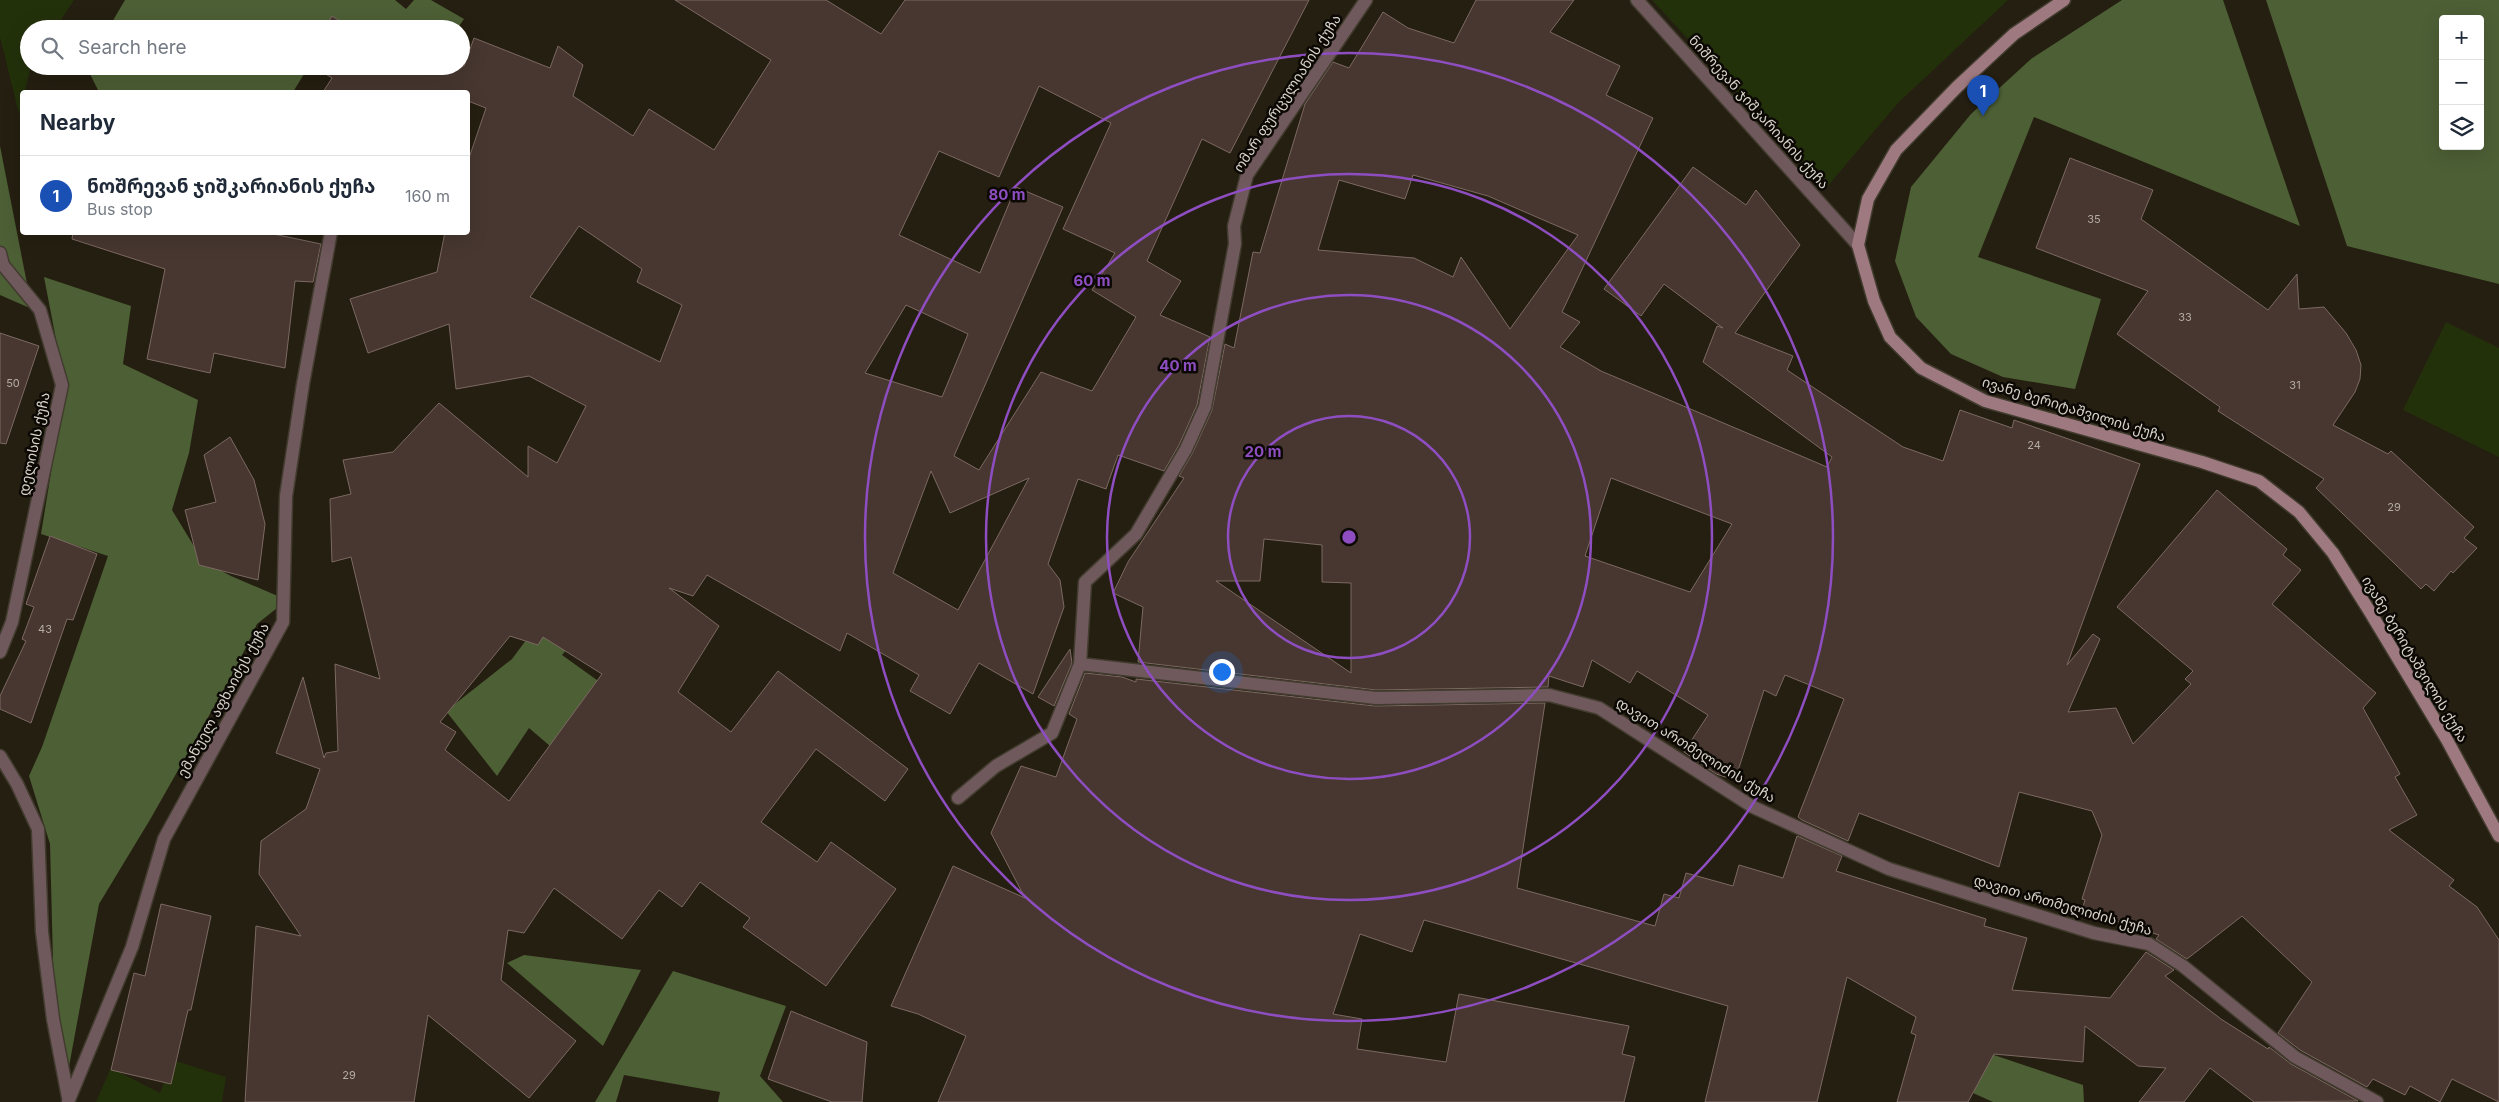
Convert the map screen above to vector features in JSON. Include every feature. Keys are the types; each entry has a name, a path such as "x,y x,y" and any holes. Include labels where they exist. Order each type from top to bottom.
{"main road":[{"name":"ივანე ბერიტაშვილის ქუჩა","path":"2064,0 2014,34 1957,87 1896,150 1868,199 1858,245 1874,301 1890,338 1921,368 1985,401 2259,480 2299,512 2333,553 2370,612 2447,740 2499,836"}],"street":[{"name":"ომარ ფურცულიანის ქუჩა","path":"958,798 996,766 1052,733 1080,664 1085,582 1136,534 1186,449 1205,407 1235,244 1234,226 1247,175 1366,0"},
{"name":"ნიშრევან ჯიშკარიანის ქუჩა","path":"1637,0 1858,245"},
{"name":"ემანუელ აფხაიძეს ქუჩა","path":"68,1100 132,946 164,839 283,622 286,496 303,384 330,235"},
{"name":"დელისის ქუჩა","path":"0,253 3,266 40,310 62,385 12,622 0,652"},
{"name":"დავით ართმელიძის ქუჩა","path":"1080,664 1376,698 1549,695 1599,708 1753,807 1889,869 2094,933 2149,944 2183,966 2295,1058 2377,1102"},
{"path":"0,756 17,784 38,829 42,932 53,1019 68,1100"}],"green space":[{"path":"0,0 74,0 61,20 20,20 20,75 29,75 25,90 20,90 19,114 0,37"},
{"path":"125,0 395,0 406,9 414,0 431,0 464,19 463,20 113,20"},
{"path":"1652,0 2008,0 1898,103 1826,188"},
{"path":"2122,0 2223,0 2300,226 2034,117 1978,257 2101,299 2075,389 2003,377 1951,354 1916,317 1895,261 1911,187 1971,114 2031,59"},
{"path":"2266,0 2499,0 2499,284 2347,246"},
{"path":"90,75 303,75 294,90 98,90"},
{"path":"0,146 32,309 0,295"},
{"path":"44,277 131,306 123,364 198,400 189,453 172,510 203,561 231,576 287,600 257,624 236,668 151,818 99,904 68,1072 54,1000 50,844 29,776 42,747 108,556 41,534 65,386"},
{"path":"2446,322 2499,348 2499,457 2403,410"},
{"path":"562,592 595,616 562,655 601,683 550,746 529,728 497,776 446,711 512,659"},
{"path":"524,955 641,970 603,1046 507,963"},
{"path":"673,971 786,1006 760,1076 783,1102 718,1102 720,1092 624,1075 616,1102 595,1102"},
{"path":"1991,1054 2083,1085 2084,1102 1993,1102 1973,1093"},
{"path":"173,1060 226,1077 222,1102 96,1102 111,1068 160,1093"}],"building":[{"path":"675,0 826,0 881,34 905,0 1309,0 1230,153 1202,139 1147,261 1181,281 1160,315 1210,337 1197,405 1179,445 1164,471 1118,455 1106,489 1078,479 1048,564 1060,580 1064,607 1033,694 979,663 950,714 910,691 919,675 847,633 840,651 707,575 693,596 669,588 719,626 678,692 731,732 778,671 908,769 885,801 816,749 761,822 817,862 831,842 896,889 826,986 743,927 750,918 700,882 682,907 659,890 622,939 554,888 524,933 508,930 501,980 576,1041 529,1098 428,1015 414,1102 245,1102 256,926 301,936 259,874 261,841 306,809 320,769 276,753 303,677 324,758 326,753 338,751 335,664 380,679 351,557 332,562 330,499 351,494 343,460 393,452 439,403 528,477 528,446 557,463 586,406 529,376 456,389 449,324 368,353 350,299 437,272 444,235 470,235 470,155 486,108 470,102 470,90 324,90 332,78 327,75 470,75 470,49 474,38 550,68 558,46 583,65 573,96 633,136 649,109 714,150 771,60","holes":["1039,86 1111,123 1063,229 1115,253 1092,290 1136,317 1092,391 1041,372 979,470 954,456 1063,207 1016,187 980,273 899,235 939,151 999,177","579,226 642,269 637,282 682,305 660,362 530,297","906,305 968,334 942,397 865,373","931,471 950,513 1029,478 958,610 893,573","510,636 538,645 543,637 602,674 509,801 445,750 456,732 440,722"]},
{"path":"1476,0 1574,0 1550,32 1620,66 1606,95 1653,118 1562,312 1580,322 1560,347 1601,371 1827,467 1832,457 1703,362 1717,326 1723,328 1664,284 1641,316 1604,289 1693,167 1746,205 1756,190 1800,245 1735,333 1793,356 1787,370 1903,447 1943,461 1960,410 2012,428 2014,420 2140,464 2067,665 2093,634 2100,639 2068,712 2116,708 2133,744 2191,684 2185,679 2193,671 2117,607 2217,490 2287,549 2283,555 2301,570 2272,604 2376,693 2363,708 2400,774 2395,777 2417,815 2389,830 2454,880 2449,886 2477,907 2499,940 2499,1102 2452,1079 2440,1102 2410,1086 2405,1095 2373,1079 2367,1087 2300,1050 2278,1033 2312,982 2242,916 2187,959 2156,939 2159,935 2082,910 2085,900 2082,899 2102,835 2092,811 2019,792 1999,867 1859,813 1848,841 1802,820 1798,817 1844,699 1785,675 1776,696 1764,690 1735,780 1716,774 1684,752 1708,715 1637,671 1630,683 1592,660 1583,687 1549,676 1548,687 1376,690 1138,662 1143,607 1113,593 1128,562 1184,478 1179,476 1193,452 1212,410 1225,344 1234,348 1253,252 1260,253 1305,104 1333,62 1349,68 1383,12 1408,28 1454,43","holes":["1413,175 1488,196 1578,235 1510,329 1461,257 1453,277 1414,258 1318,250 1339,180 1405,199","1611,478 1732,524 1690,592 1585,556","1264,539 1322,545 1322,582 1351,583 1351,673 1216,581 1260,581"]},
{"path":"332,16 338,20 330,20"},
{"path":"2070,158 2153,190 2141,219 2268,310 2297,274 2299,309 2324,307 2346,333 2356,350 2361,365 2360,379 2355,392 2333,425 2388,454 2391,451 2474,527 2464,538 2477,548 2453,573 2451,571 2434,591 2426,584 2421,589 2316,488 2324,479 2218,411 2220,407 2117,334 2148,291 2036,248"},
{"path":"73,235 278,235 321,244 313,282 295,281 285,368 214,353 210,373 147,359 165,269 72,239"},
{"path":"0,333 39,346 6,444 0,443"},
{"path":"230,437 254,480 265,524 258,580 199,565 185,510 216,502 204,455"},
{"path":"50,536 97,554 73,620 67,619 31,723 0,709 0,696 26,641 22,639 34,607 26,604"},
{"path":"1070,649 1072,663 1054,706 1038,697"},
{"path":"1085,673 1122,677 1136,682 1136,679 1375,706 1545,703 1517,888 1655,926 1664,894 1679,898 1686,873 1733,886 1739,865 1783,878 1797,836 1842,856 1836,871 1986,919 1984,926 2027,938 2012,990 2110,998 2146,952 2174,970 2165,976 2221,1019 2268,1049 2269,1047 2291,1064 2358,1101 2254,1102 2210,1068 2184,1102 2139,1102 2166,1068 2138,1066 2085,1026 2083,1062 1994,1054 1968,1102 1897,1102 1916,1035 1911,1033 1916,1017 1847,977 1817,1102 1705,1102 1728,1006 1424,920 1412,952 1360,934 1333,1014 1362,1019 1357,1049 1446,1062 1459,994 1629,1026 1622,1054 1635,1057 1624,1102 938,1102 966,1036 918,1014 891,1006 953,866 1025,898 991,833 1021,766 1056,777 1077,719 1069,714"},
{"path":"161,904 211,916 191,1010 188,1010 171,1084 111,1070 134,973 145,976"},
{"path":"791,1011 867,1042 862,1102 832,1102 768,1079"}],"place":[{"name":"ნოშრევან ჯიშკარიანის ქუჩა","path":"1983,116"}]}
